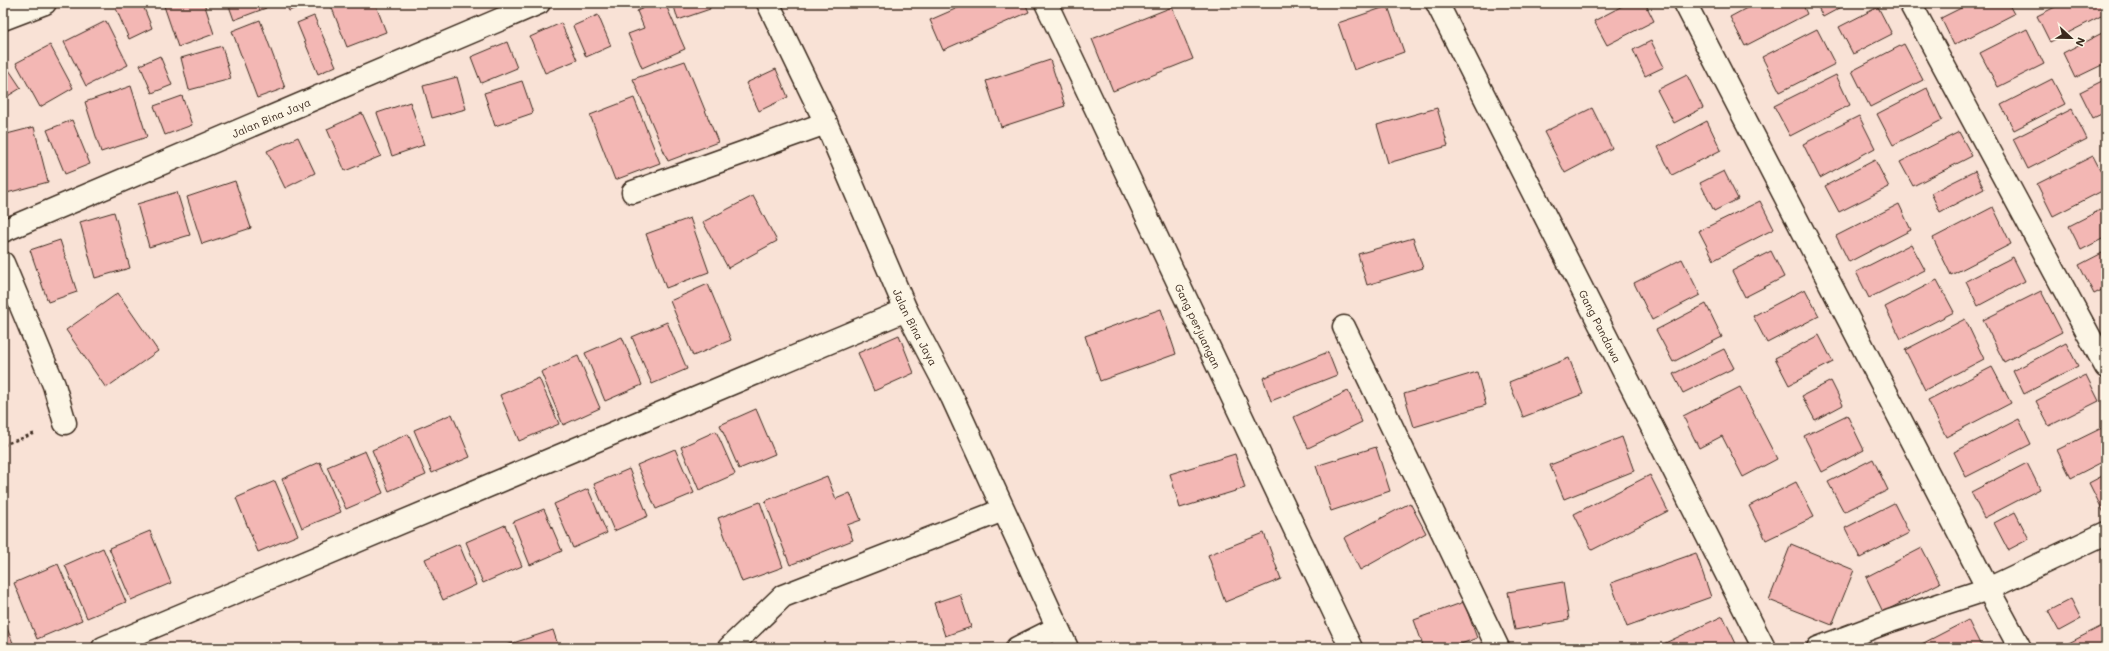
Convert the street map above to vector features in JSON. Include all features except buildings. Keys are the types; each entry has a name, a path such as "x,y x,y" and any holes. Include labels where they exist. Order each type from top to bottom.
{"street":[{"path":"3,19 45,3"},
{"name":"Jalan Bina Jaya","path":"3,231 539,3"},
{"name":"Jalan Bina Jaya","path":"768,3 826,123 906,310 952,397 1067,648"},
{"name":"Gang perjuangan","path":"1046,3 1351,648"},
{"name":"Gang Pandawa","path":"1437,3 1764,648"},
{"path":"1685,3 1988,589 2020,648"},
{"path":"1910,3 2106,367"},
{"path":"633,192 826,123"},
{"path":"3,264 54,385 65,423"},
{"path":"103,648 906,310"},
{"path":"1344,327 1498,648"},
{"path":"729,648 783,596 1003,510"},
{"path":"1818,648 1890,620 1988,589 2106,533"},
{"path":"1017,648 1057,628"}],"path":[{"path":"3,446 65,423"}]}
